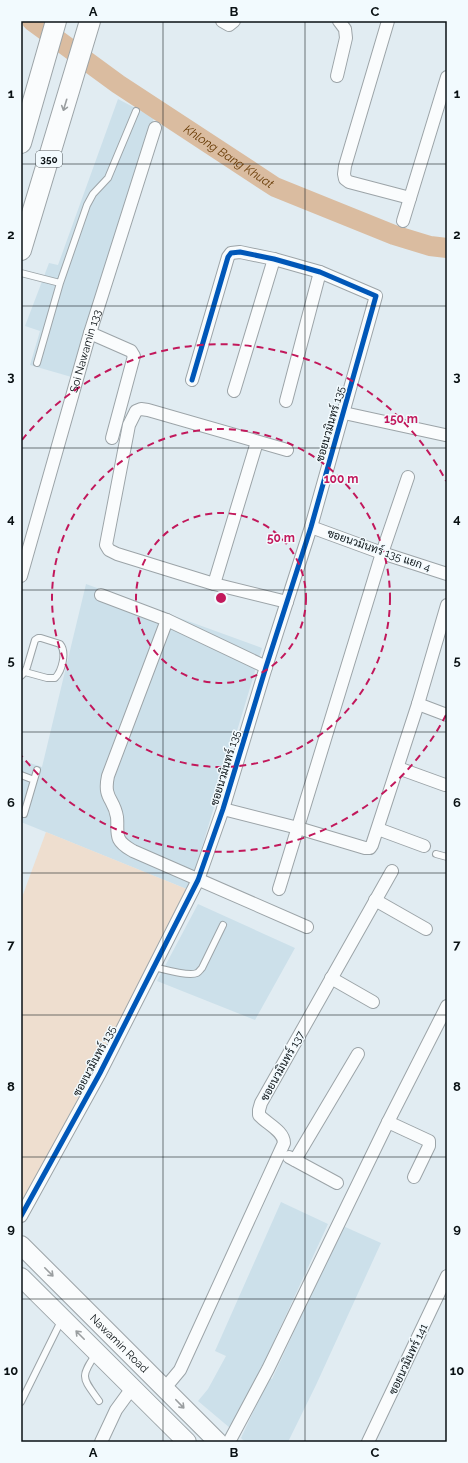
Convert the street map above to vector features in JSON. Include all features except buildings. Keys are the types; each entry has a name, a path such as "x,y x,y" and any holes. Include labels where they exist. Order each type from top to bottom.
{"main road":[{"path":"21,142 56,21"},
{"name":"350","path":"21,250 88,27"},
{"name":"Nawamin Road","path":"21,1244 218,1442"},
{"name":"Nawamin Road","path":"21,1277 187,1442"}],"street":[{"path":"222,21 229,25 234,21"},
{"path":"337,76 346,38 344,29 339,21"},
{"path":"388,21 344,166 344,174 345,179 349,182 410,198"},
{"path":"403,221 447,77"},
{"name":"Soi Nawamin 133","path":"21,576 90,333 155,128"},
{"path":"192,380 228,257 231,253 240,252 274,259 320,272 286,400"},
{"path":"234,391 274,259"},
{"name":"ซอยนวมินทร์ 135","path":"21,1216 100,1072 198,880 223,809 266,667 311,527 376,296 320,272"},
{"path":"90,333 131,352 134,356 112,438"},
{"path":"287,450 141,409 136,411 128,425 106,540 107,548 117,554 214,584 287,602"},
{"path":"344,413 445,435"},
{"path":"214,584 257,442"},
{"path":"279,889 382,553 408,477"},
{"name":"ซอยนวมินทร์ 135 แยก 4","path":"311,527 382,553 447,574"},
{"path":"101,595 167,620 266,667"},
{"path":"223,809 298,828 365,848 370,848 378,829 418,704 442,642 447,605"},
{"path":"167,620 108,776 106,787 107,794 115,810 119,840 122,844 198,880 307,927"},
{"path":"418,704 447,715"},
{"path":"398,768 445,785"},
{"path":"378,829 424,846"},
{"name":"ซอยนวมินทร์ 137","path":"165,1388 180,1370 281,1153 284,1138 259,1115 258,1110 392,871"},
{"path":"375,900 426,929"},
{"path":"331,978 373,1002"},
{"path":"229,1442 268,1368 388,1122 447,1006"},
{"path":"295,1160 358,1054"},
{"path":"388,1122 429,1141 429,1146 414,1177"},
{"path":"281,1153 337,1183"},
{"name":"ซอยนวมินทร์ 141","path":"368,1442 447,1276"},
{"path":"101,1442 116,1410 132,1388"}],"lane":[{"path":"37,363 60,283 87,205 93,194 108,178 136,111"},
{"path":"21,273 60,283"},
{"path":"41,638 62,646 62,665 55,678 23,674 35,640 41,638"},
{"path":"24,814 24,804 37,770"},
{"path":"21,775 34,780"},
{"path":"436,854 447,857"},
{"path":"154,967 182,973 197,973 202,968 223,925"},
{"path":"21,1402 63,1318"},
{"path":"97,1352 86,1368 84,1375 87,1383 100,1401"}],"shaded area":[{"path":"118,99 154,118 75,378 30,365 40,331 25,326 49,263 58,265"},
{"path":"86,584 262,648 189,890 21,822 21,760 42,767"},
{"path":"46,832 189,890 21,1205 21,900"},
{"path":"198,904 295,948 255,1020 157,981"},
{"path":"281,1202 328,1224 244,1406 230,1428 198,1401 208,1389 226,1356 215,1351"},
{"path":"343,1226 381,1243 316,1385 288,1442 245,1442 241,1438 269,1378 272,1379"}],"waterway":[{"name":"Khlong Bang Khuat","path":"32,21 118,84 275,187 394,235 430,246 447,248"}],"cycle path":[{"path":"21,1216 100,1073 198,880 223,809 266,667 311,527 376,296 320,272 274,259 240,252 231,253 228,257 192,380"}]}
